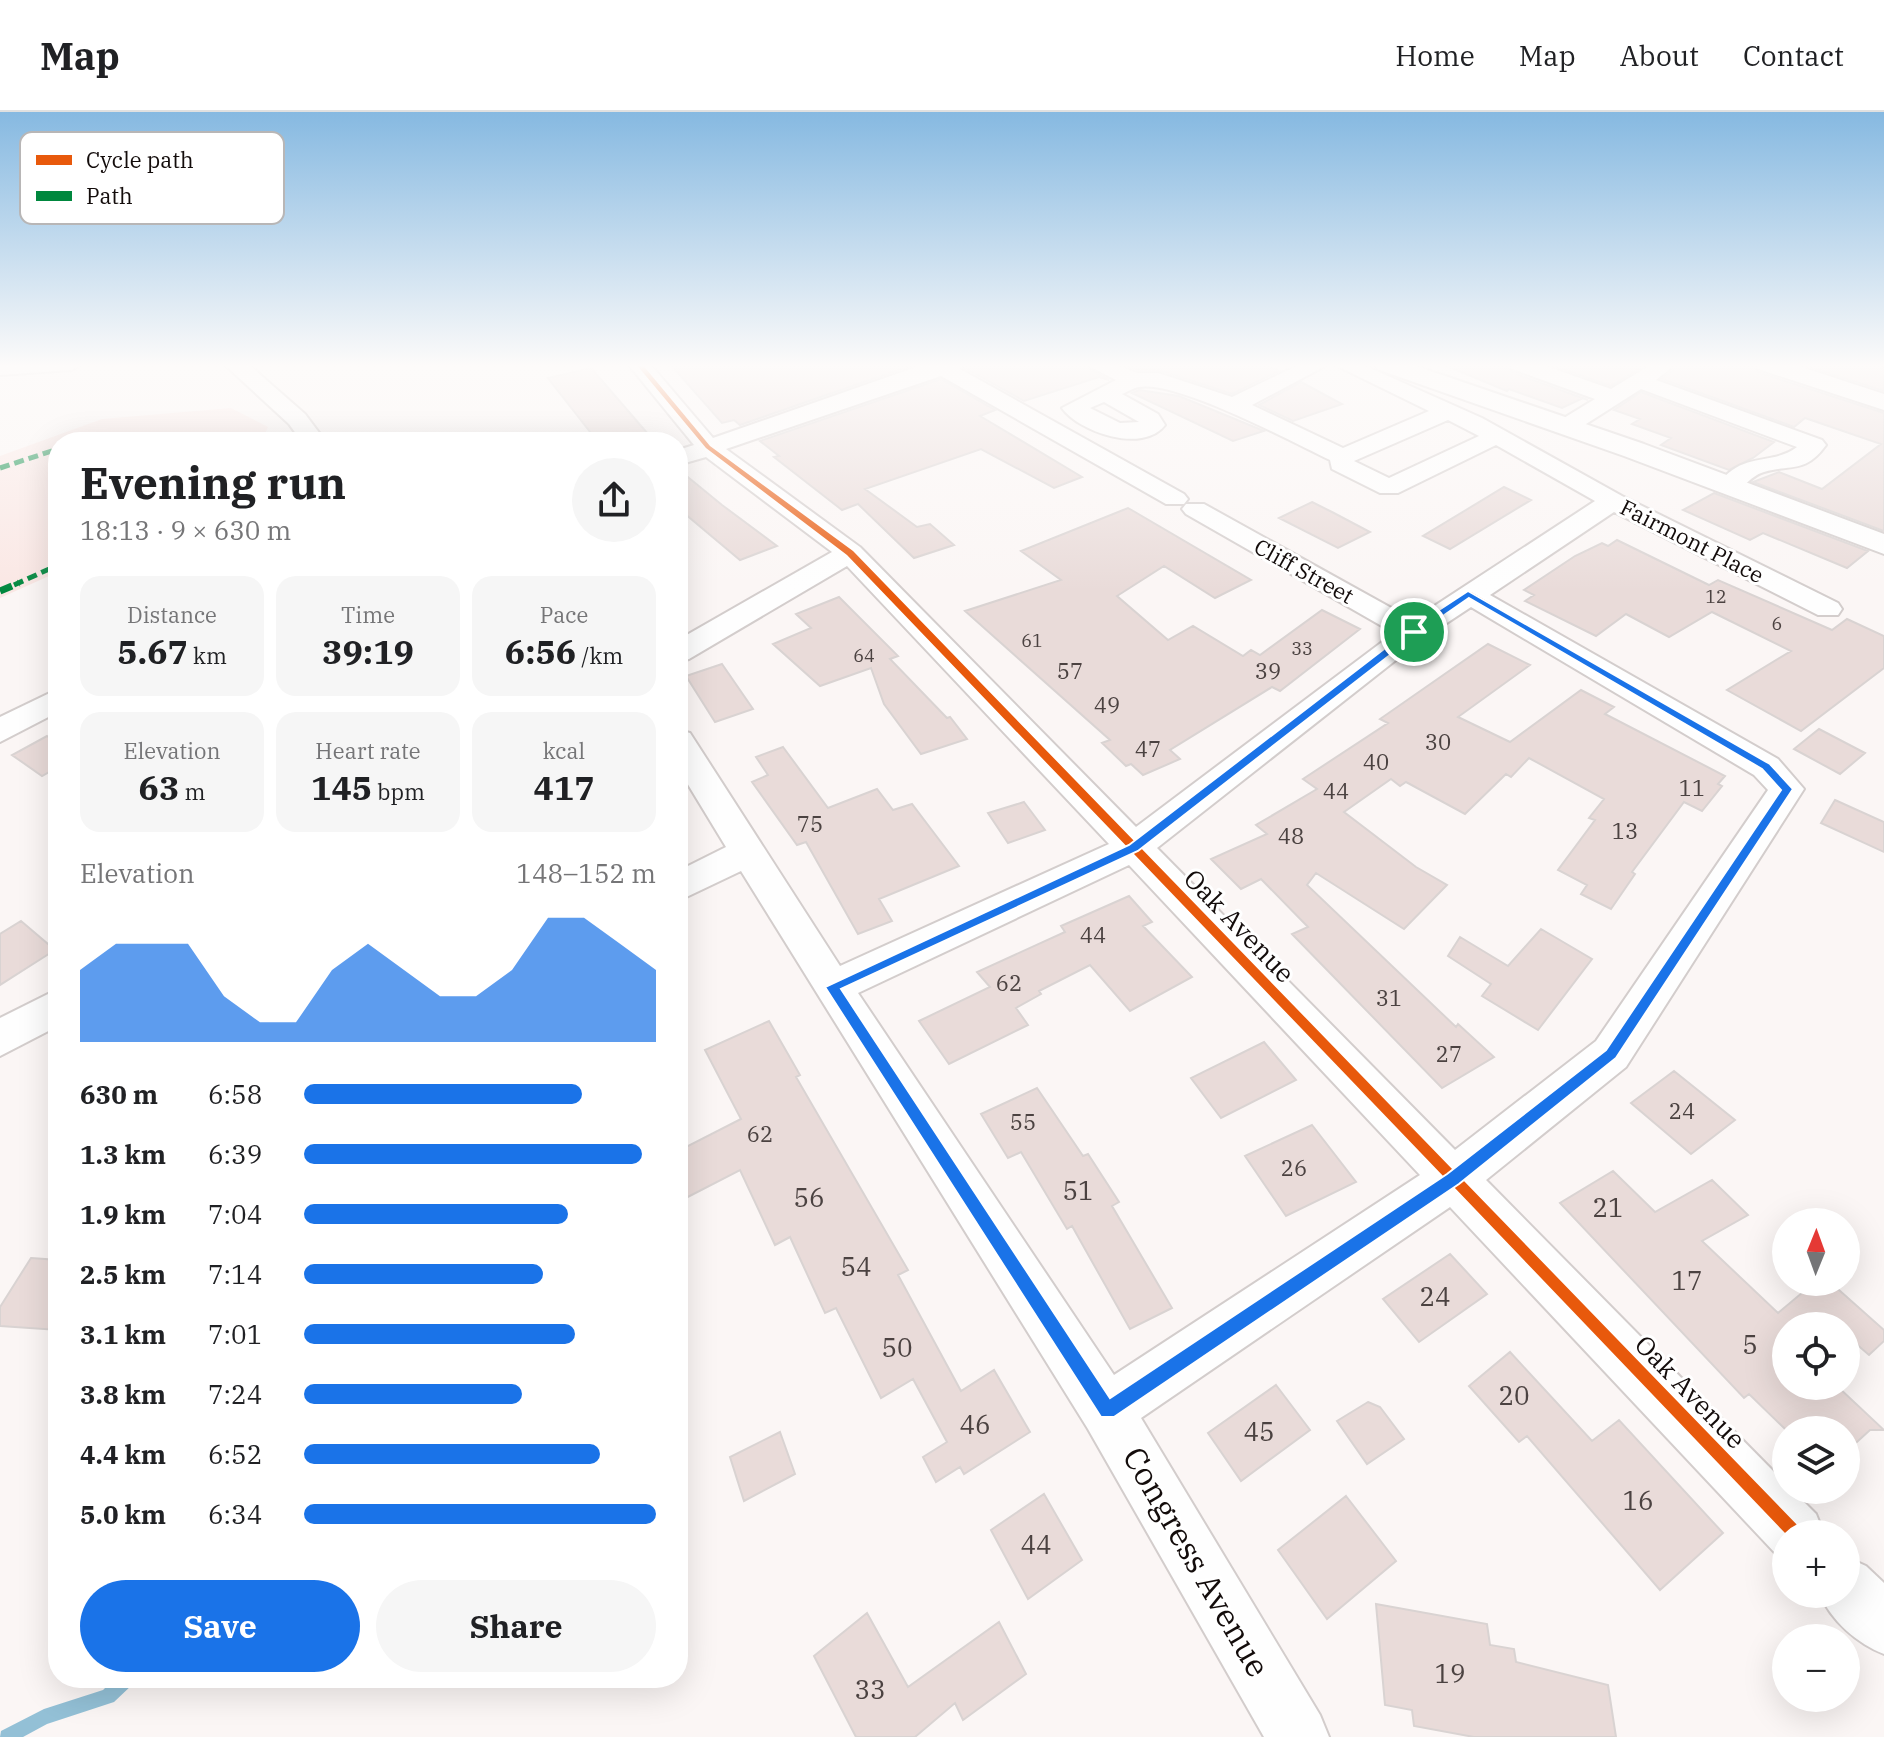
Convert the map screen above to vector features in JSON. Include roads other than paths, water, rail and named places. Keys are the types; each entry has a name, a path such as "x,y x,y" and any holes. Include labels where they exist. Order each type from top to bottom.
{"main road":[{"path":"1604,440 1884,545"}],"street":[{"path":"693,452 728,440"},
{"name":"Cliff Street","path":"1074,440 1414,632"},
{"path":"1307,440 1343,457 1382,440"},
{"path":"1343,457 1341,464 1389,488 1489,440"},
{"name":"Fairmont Place","path":"1504,440 1613,501 1828,609"},
{"path":"1729,486 1756,465 1790,463 1814,445 1803,440"},
{"name":"Oak Avenue","path":"693,452 850,553 1782,1520"},
{"path":"832,987 1133,848 1414,632 1613,501"},
{"path":"688,647 850,553"},
{"path":"1107,1410 1453,1179 1611,1054 1787,789 1766,767 1468,594"},
{"path":"0,731 48,705"},
{"name":"Congress Avenue","path":"688,757 832,987 1107,1410 1298,1737"},
{"path":"688,882 748,852"},
{"path":"0,1038 48,1012"},
{"path":"1860,1600 1884,1625"}],"waterway":[{"path":"7,1737 44,1717 108,1696 116,1688"}]}
